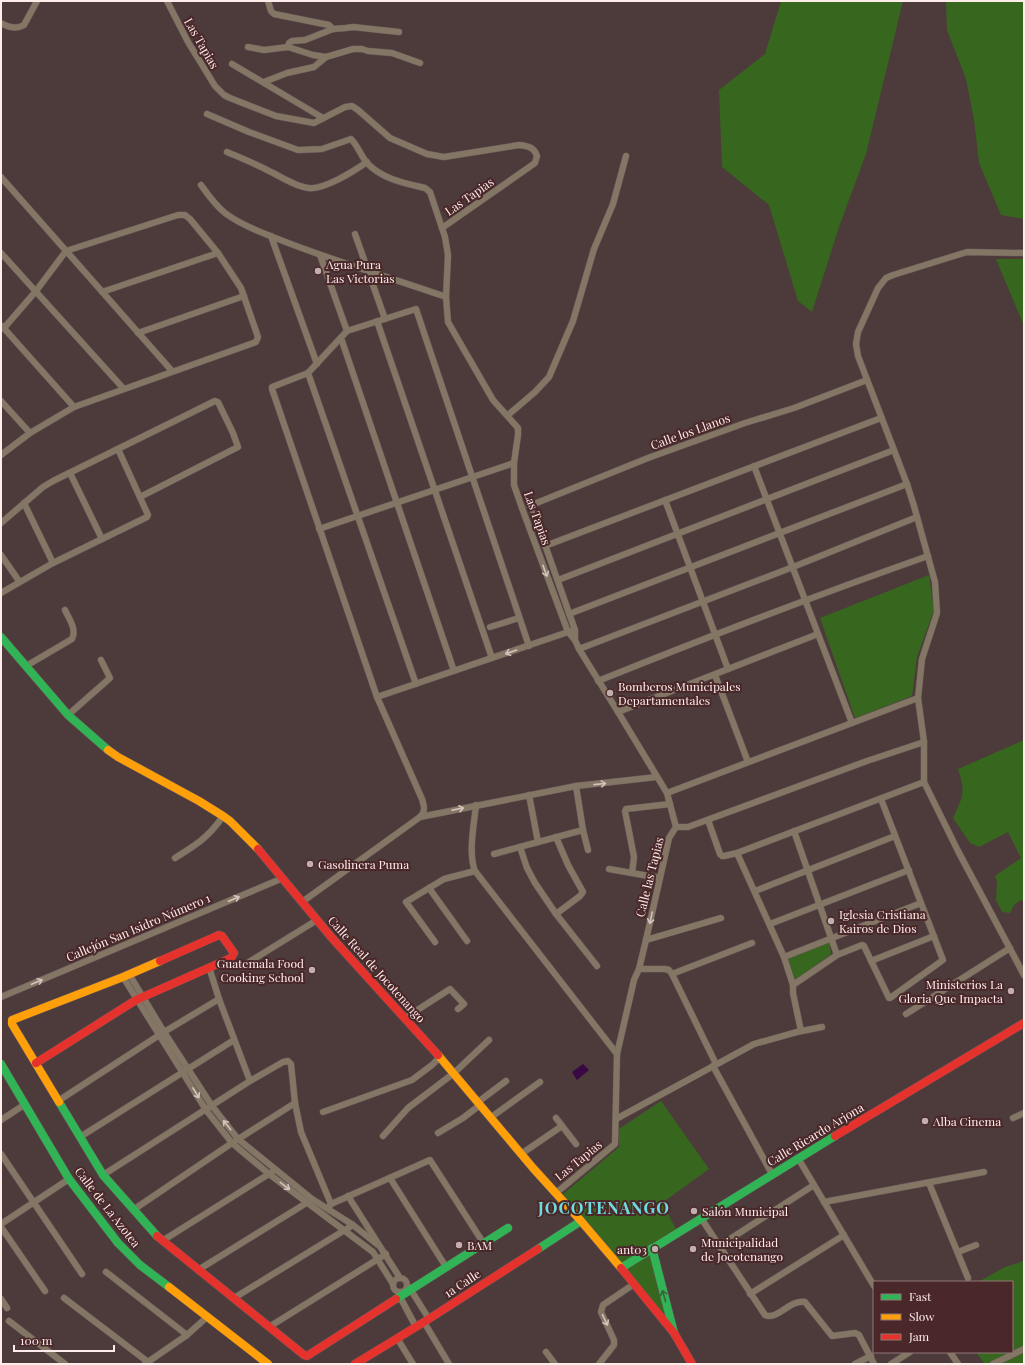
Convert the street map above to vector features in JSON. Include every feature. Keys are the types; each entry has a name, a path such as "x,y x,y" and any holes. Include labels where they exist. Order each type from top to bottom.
{"street":[{"path":"1,23 10,27 21,27 24,25 37,1"},
{"name":"Las Tapias","path":"167,1 188,42 215,86 224,95 276,116 314,123 345,107 352,106 390,138 427,154 444,157 519,145 528,146 535,151 537,156 535,163 442,228 448,255 446,297 448,322 493,400 518,428 514,463 514,485 568,632 575,640"},
{"path":"268,1 270,11 274,14 330,25 333,29"},
{"path":"288,47 290,42 305,40 333,29 353,27 399,32"},
{"path":"248,47 264,50 288,47 312,55 326,57 356,49 392,52 420,63"},
{"path":"264,82 287,73 314,67 326,57"},
{"path":"232,64 323,118"},
{"path":"207,114 249,132 298,150 322,149 351,139 367,162 378,172 389,178 425,188 430,192 442,228"},
{"path":"227,152 269,170 284,179 308,188 315,188 348,175 367,162"},
{"path":"508,415 535,392 549,377 573,321 594,249 614,204 626,156"},
{"path":"1,177 172,372"},
{"path":"201,186 224,212 271,236 320,255 446,297"},
{"path":"1,455 30,433 74,407 258,340 241,288 218,253 185,215 178,215 66,251 36,291 2,327 74,407"},
{"path":"355,234 385,319"},
{"path":"271,236 317,364"},
{"path":"1024,253 967,252 886,278 878,288 857,338 857,350 867,380 907,484 934,582 937,613 922,659 918,698 924,742 924,782 958,851 1024,975"},
{"path":"1,253 123,388"},
{"path":"102,292 218,253"},
{"path":"320,255 347,331"},
{"path":"138,333 244,296"},
{"path":"302,902 420,817 424,813 424,807 422,799 377,697 272,389 274,385 308,373 347,331 414,309 416,310 529,646"},
{"path":"377,321 492,658"},
{"path":"341,338 454,671"},
{"path":"308,373 416,684"},
{"name":"Calle los Llanos","path":"522,508 648,458 745,423 794,408 867,380"},
{"path":"1,401 30,433"},
{"path":"1,523 43,487 215,401 219,404 238,446 237,449 140,497"},
{"path":"545,546 881,418"},
{"path":"1,593 19,581 53,563 147,517 148,515 118,449"},
{"path":"558,580 894,450"},
{"path":"320,529 514,463"},
{"path":"754,466 852,723"},
{"path":"70,473 102,539"},
{"path":"569,614 907,484"},
{"path":"665,500 728,669"},
{"path":"24,503 53,563"},
{"name":"Las Tapias","path":"531,505 575,630 575,640"},
{"path":"579,649 793,567 917,517"},
{"path":"1,555 19,581"},
{"path":"598,681 806,599 928,556"},
{"path":"26,666 74,637 74,630 65,610"},
{"path":"490,627 519,618"},
{"path":"377,697 575,630"},
{"path":"618,712 818,634"},
{"name":"Calle Real de Jocotenango","path":"1,637 68,715 104,747 118,757 199,801 223,816 259,850 317,920 454,1073 490,1118 621,1268 674,1333 692,1364"},
{"name":"Calle las Tapias","path":"575,640 666,793 676,827 668,838 646,940 639,969 634,980 617,1054 615,1144"},
{"path":"68,715 110,678 101,660"},
{"path":"715,675 748,762"},
{"path":"666,793 918,698"},
{"path":"676,827 688,827 924,742"},
{"path":"420,817 576,786 657,777"},
{"path":"708,820 722,856 737,853 924,782"},
{"path":"576,786 582,830 588,850"},
{"path":"529,795 538,842"},
{"path":"793,985 837,955 862,945 864,946 890,998 943,960 881,799"},
{"path":"632,873 634,857 625,811 626,809 670,804"},
{"path":"476,806 472,854 472,864 475,870 617,1054"},
{"path":"175,858 191,848 212,831 223,816"},
{"path":"494,854 582,830"},
{"path":"794,831 837,955"},
{"path":"755,891 895,836"},
{"path":"556,837 568,865 583,892 580,896 556,914"},
{"path":"520,847 527,868 535,883 556,914 597,966"},
{"path":"737,853 784,957 793,985 793,993 801,1031"},
{"path":"609,869 660,878"},
{"path":"435,942 406,902 444,879 475,870"},
{"path":"770,924 909,870"},
{"name":"Callejón San Isidro Número 1","path":"1,997 283,878"},
{"path":"429,888 468,941"},
{"path":"784,957 921,903"},
{"path":"646,940 721,918"},
{"path":"249,962 317,920"},
{"path":"36,1063 139,998 231,958 234,954 220,935 126,975 12,1020 12,1024 102,1175 162,1241 304,1356 307,1356 409,1287 446,1267 508,1228"},
{"path":"871,961 934,936"},
{"path":"672,974 752,943"},
{"path":"906,1014 1010,948"},
{"path":"210,967 219,999 250,1081"},
{"path":"639,969 665,969 669,970 672,974 715,1065 772,1174"},
{"path":"126,975 139,998 232,1143 269,1174 310,1201 330,1206 378,1245 386,1254 400,1278 404,1279 409,1287 449,1364"},
{"path":"405,1018 450,989 464,1004 458,1009"},
{"path":"58,1101 219,999"},
{"name":"Calle Ricardo Arjona","path":"621,1268 798,1158 1023,1025"},
{"path":"616,1119 754,1044 801,1031 822,1027"},
{"path":"80,1137 186,1072 234,1040"},
{"path":"383,1136 408,1108 454,1073 489,1040"},
{"path":"323,1112 412,1080 440,1057"},
{"path":"102,1175 250,1081 283,1062 288,1061 291,1064 295,1103 304,1143 330,1206"},
{"name":"Calle de La Azotea","path":"1,1064 69,1179 118,1244 140,1265 268,1364"},
{"path":"438,1133 463,1118 506,1081"},
{"path":"490,1118 540,1082"},
{"path":"133,1210 238,1139 295,1103"},
{"path":"1,1120 24,1105"},
{"path":"209,1108 238,1139 276,1170 344,1231 373,1252 393,1284 416,1327"},
{"path":"1014,1118 1024,1113"},
{"path":"556,1118 576,1144"},
{"path":"521,1154 562,1126"},
{"name":"Las Tapias","path":"556,1193 615,1144"},
{"path":"1,1154 82,1274"},
{"path":"798,1158 873,1284"},
{"path":"330,1206 348,1196 430,1160 484,1244"},
{"path":"162,1241 276,1170"},
{"path":"824,1202 984,1172"},
{"path":"390,1178 446,1267"},
{"path":"1,1224 69,1179"},
{"path":"929,1183 968,1278"},
{"path":"719,1246 814,1185"},
{"path":"348,1196 378,1245"},
{"path":"198,1270 310,1201"},
{"path":"701,1218 765,1315 769,1317 796,1302 805,1302 829,1334 835,1336 855,1333 859,1335 874,1364"},
{"name":"1a Calle","path":"355,1364 427,1321 581,1221"},
{"path":"234,1298 353,1225"},
{"path":"1,1227 45,1291"},
{"path":"750,1294 844,1235"},
{"path":"958,1252 976,1245"},
{"path":"652,1248 674,1333"},
{"path":"269,1327 386,1254"},
{"path":"106,1272 187,1335"},
{"path":"393,1284 396,1279 400,1278"},
{"path":"599,1364 614,1345 614,1340 601,1312 601,1308 634,1284"},
{"path":"64,1298 146,1363 187,1335 207,1317"},
{"path":"1,1299 7,1308"},
{"path":"9,1321 65,1364"},
{"path":"397,1338 414,1364"},
{"path":"856,1364 869,1353 873,1347"},
{"path":"993,1364 1024,1349"},
{"path":"546,1352 555,1364"},
{"path":"890,1364 908,1353"},
{"path":"951,1353 958,1364"}],"green space":[{"path":"781,1 903,1 866,154 839,227 812,312 798,301 769,205 722,167 719,90 765,54"},
{"path":"946,1 1024,1 1024,219 1001,215 979,163 974,119 966,79 947,30"},
{"path":"996,259 1024,259 1024,326"},
{"path":"929,575 934,610 917,657 912,696 855,718 820,618"},
{"path":"1024,740 1024,901 1021,900 1014,905 1010,913 1002,912 996,900 997,881 995,876 1021,858 1008,832 979,847 970,843 953,818 961,799 963,789 958,769"},
{"path":"829,940 831,954 795,980 788,958"},
{"path":"661,1101 709,1169 662,1203 676,1229 622,1263 562,1195 619,1147 619,1129"},
{"path":"651,1253 671,1326 625,1269"},
{"path":"1024,1261 1024,1364 985,1364 977,1353 1013,1353 1013,1281 980,1281 1005,1267"}],"shaded area":[{"path":"583,1064 589,1070 577,1080 572,1072"}],"traffic: fast":[{"path":"1,637 68,715 108,750"},
{"path":"1,1064 69,1179 118,1243 140,1265 169,1287"},
{"path":"59,1102 103,1175 157,1236"},
{"path":"621,1268 835,1136"},
{"path":"538,1249 581,1221"},
{"path":"396,1299 508,1228"},
{"path":"652,1248 674,1333"}],"traffic: slow":[{"path":"108,750 223,816 258,849"},
{"path":"59,1102 12,1024 12,1020 160,961"},
{"path":"438,1055 533,1168 621,1268"},
{"path":"169,1287 268,1364"}],"traffic: jam":[{"path":"258,849 332,938 438,1055"},
{"path":"36,1063 136,1000 231,958 234,953 222,936 219,935 160,961"},
{"path":"835,1136 1024,1023"},
{"path":"157,1236 307,1356 396,1299"},
{"path":"355,1364 538,1249"},
{"path":"621,1268 674,1333 692,1364"}],"place":[{"name":"Agua Pura Las Victorias","path":"318,271"},
{"name":"Bomberos Municipales Departamentales","path":"610,693"},
{"name":"Gasolinera Puma","path":"310,864"},
{"name":"Iglesia Cristiana Kairos de Dios","path":"831,921"},
{"name":"Guatemala Food Cooking School","path":"312,970"},
{"name":"Ministerios La Gloria Que Impacta","path":"1011,991"},
{"name":"Alba Cinema","path":"925,1121"},
{"name":"Salón Municipal","path":"694,1211"},
{"name":"BAM","path":"459,1245"},
{"name":"ant03","path":"655,1249"},
{"name":"Municipalidad de Jocotenango","path":"693,1249"}],"district":[{"name":"JOCOTENANGO","path":"604,1207"}]}
